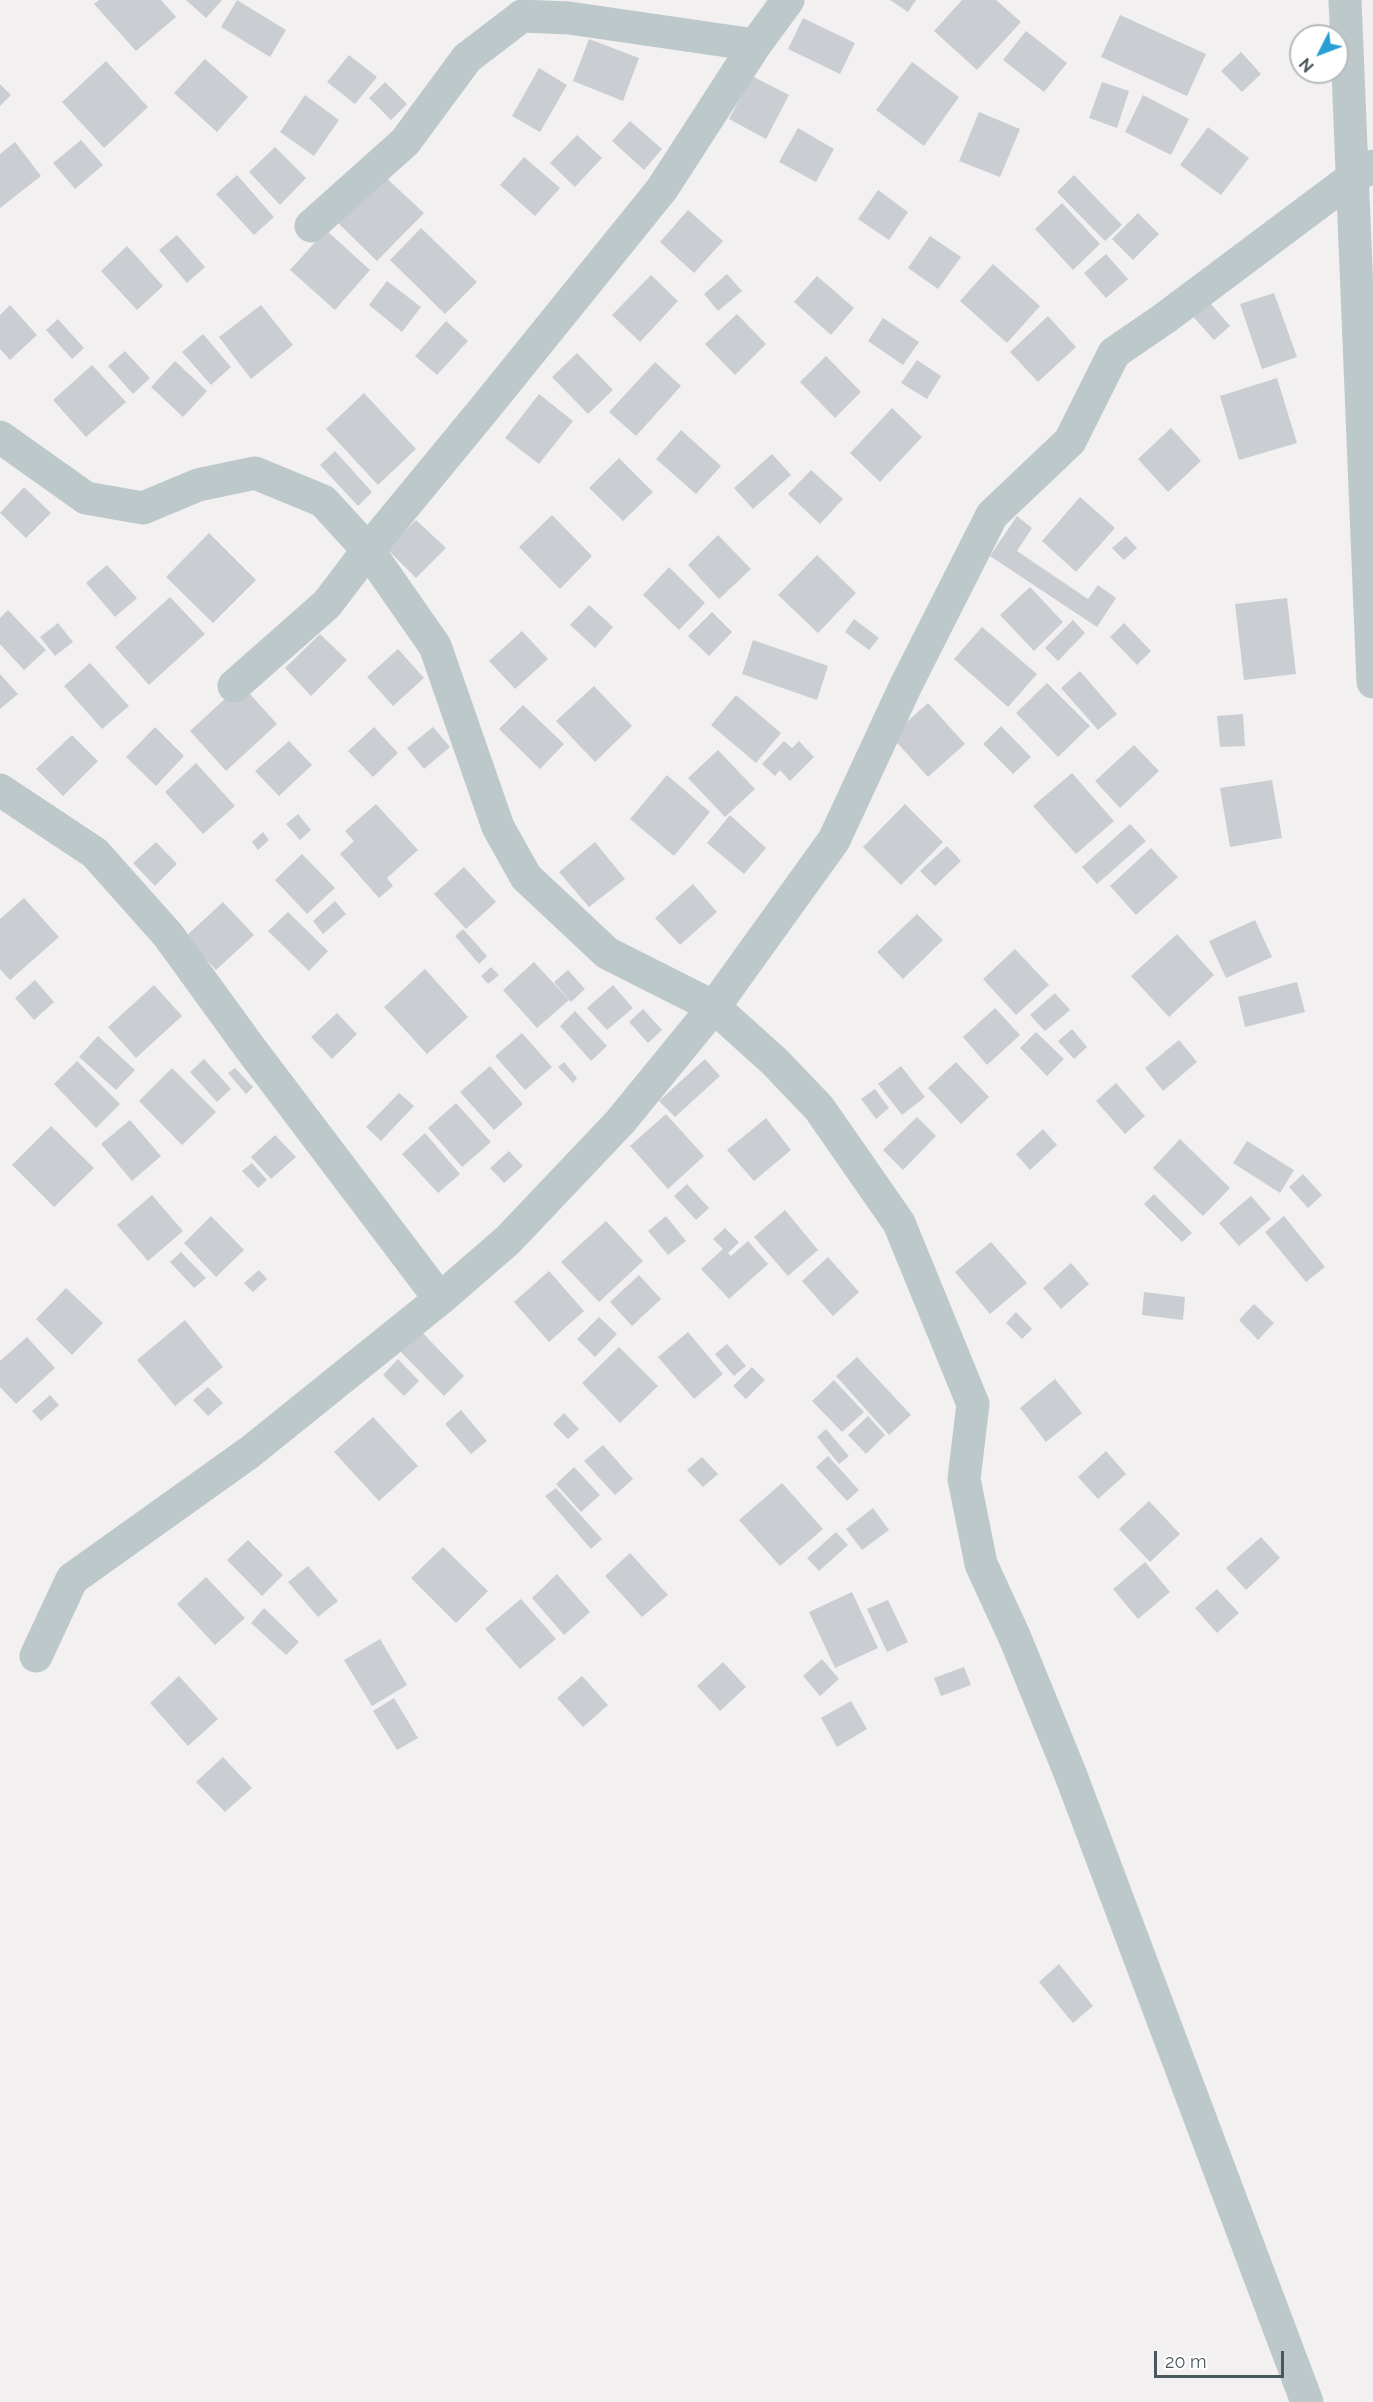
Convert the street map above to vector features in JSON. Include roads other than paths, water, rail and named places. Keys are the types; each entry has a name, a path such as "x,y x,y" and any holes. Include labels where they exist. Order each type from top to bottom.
{"street":[{"path":"234,686 327,604 368,550 662,189 755,45 788,0"},
{"path":"1345,0 1362,172 1373,682"},
{"path":"311,226 405,142 467,58 522,16 569,18 755,45"},
{"path":"36,1656 72,1579 250,1452 440,1299 508,1240 620,1122 714,1006 834,840 906,685 992,515 1070,441 1114,353 1175,311 1362,172"},
{"path":"0,437 86,498 144,508 198,485 255,473 323,501 368,550 435,646 498,827 526,877 607,952 714,1006 775,1062 819,1108 899,1223 973,1404 964,1479 981,1564 1015,1638 1070,1773 1307,2402"},
{"path":"0,790 95,853 168,934 256,1056 440,1299"}]}
